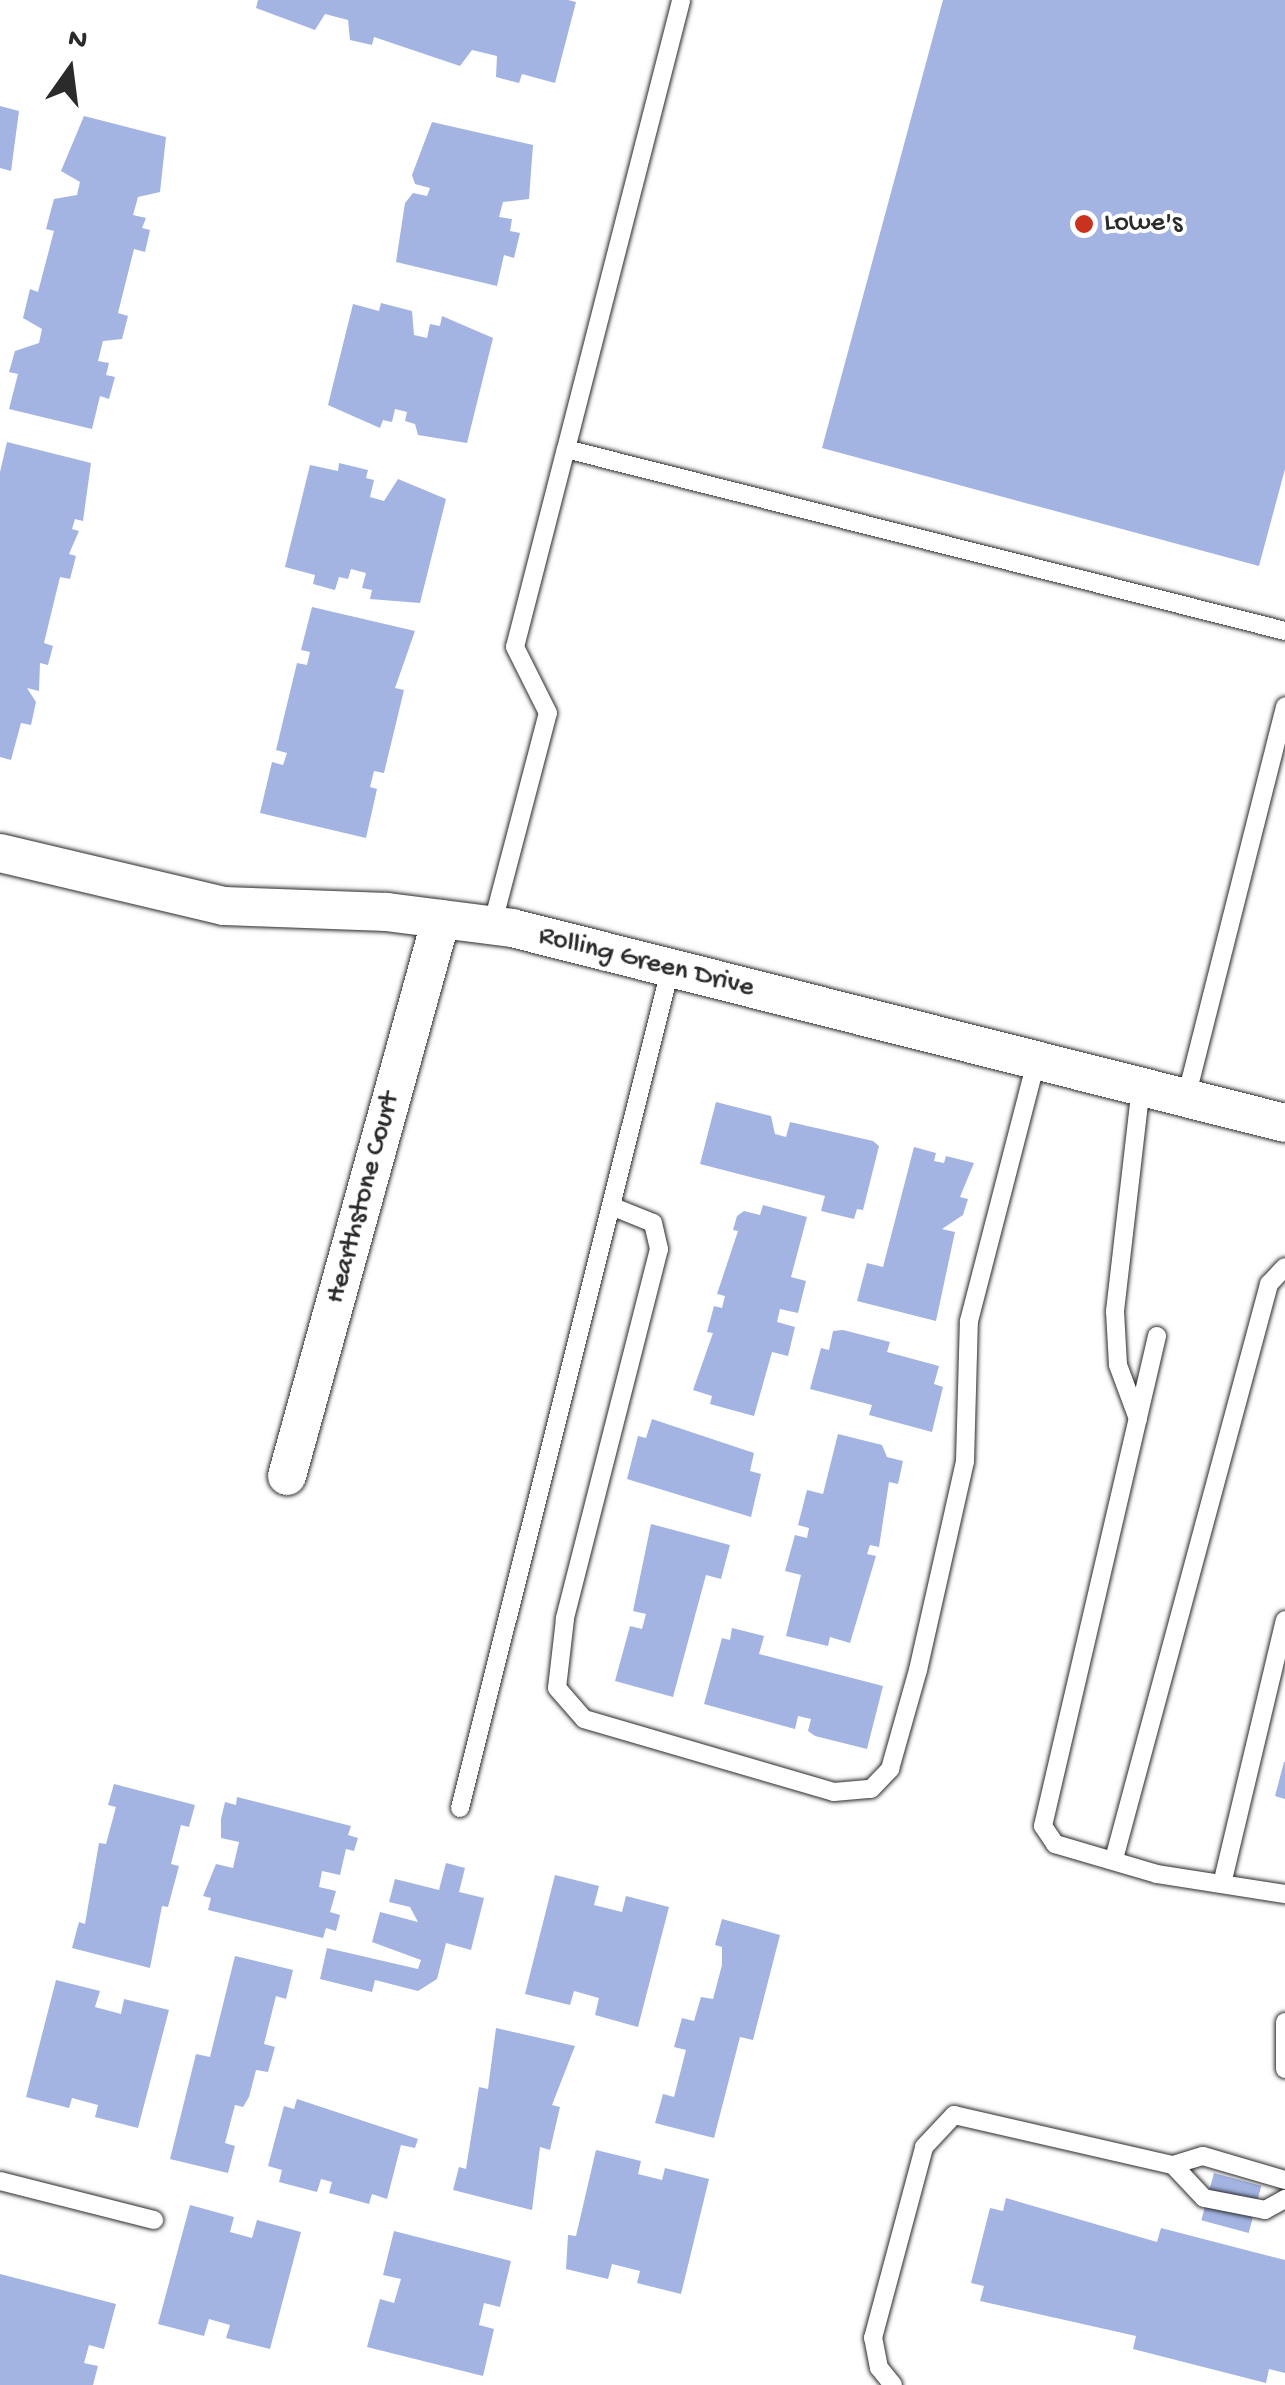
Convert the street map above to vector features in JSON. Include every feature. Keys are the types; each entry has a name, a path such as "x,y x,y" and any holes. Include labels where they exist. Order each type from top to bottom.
{"street":[{"name":"Rolling Green Drive","path":"0,854 224,906 441,919 492,926 1285,1123"},
{"name":"Hearthstone Court","path":"287,1476 441,919"}],"lane":[{"path":"492,926 548,714 515,647 681,0"},
{"path":"566,450 1285,631"},
{"path":"1186,1098 1285,706"},
{"path":"460,1808 670,970"},
{"path":"612,1206 653,1223 659,1248 569,1604 557,1688 584,1719 834,1792 871,1789 898,1750 922,1651 964,1461 969,1322 1036,1061"},
{"path":"1138,1419 1118,1365 1115,1310 1141,1086"},
{"path":"1114,1859 1268,1284 1285,1266"},
{"path":"1157,1336 1043,1826 1055,1844 1199,1885 1222,1884 1285,1894"},
{"path":"1222,1884 1285,1620"},
{"path":"1285,2022 1285,2068"},
{"path":"893,2385 880,2368 873,2338 924,2147 942,2122 968,2114 1173,2166 1204,2198 1265,2210 1285,2199"},
{"path":"1173,2166 1204,2156 1285,2180"},
{"path":"0,2181 154,2220"}],"building":[{"path":"258,0 576,2 555,83 522,74 519,83 496,77 497,56 472,50 460,66 374,37 372,45 350,40 348,20 325,14 315,30 256,8"},
{"name":"Lowe's","path":"943,0 1285,0 1285,469 1259,566 822,448"},
{"path":"0,106 19,111 11,171 0,168"},
{"path":"84,116 166,137 160,192 138,197 133,215 146,218 142,228 150,230 145,252 134,249 118,313 128,316 122,339 103,341 98,361 109,363 106,375 115,377 109,399 100,396 92,429 9,409 18,374 9,372 15,351 39,343 42,329 23,318 30,289 38,292 54,231 46,229 54,199 77,195 80,182 61,171"},
{"path":"432,122 533,145 529,199 503,202 499,217 512,219 510,231 520,233 514,258 504,255 497,286 396,262 405,203 413,193 427,196 430,188 415,184 412,175"},
{"path":"381,303 412,311 414,335 427,338 430,324 440,326 442,316 493,338 467,443 418,435 415,424 405,421 407,412 395,409 392,422 383,420 380,428 328,405 353,304 379,311"},
{"path":"7,442 91,463 83,521 75,519 72,529 79,531 69,554 76,556 70,579 60,577 44,643 53,646 48,665 40,663 39,691 27,688 36,702 31,725 21,723 11,760 0,757 0,472"},
{"path":"339,463 368,470 366,478 374,480 370,497 384,501 398,479 446,499 420,603 370,599 372,590 362,588 366,573 351,569 348,579 339,577 335,590 313,584 315,575 285,567 310,465 338,471"},
{"path":"312,607 415,631 395,688 404,690 384,773 374,771 370,787 377,789 366,838 260,813 272,762 283,765 287,753 276,750 297,663 307,665 310,652 301,650"},
{"path":"716,1102 771,1116 775,1134 786,1137 790,1122 873,1141 879,1146 863,1210 857,1209 854,1219 821,1211 825,1196 700,1164"},
{"path":"914,1147 936,1153 934,1161 944,1163 946,1156 974,1163 960,1197 968,1199 963,1215 942,1229 955,1232 936,1321 857,1301 867,1263 883,1267"},
{"path":"763,1205 807,1217 791,1277 806,1281 798,1313 780,1309 777,1322 795,1327 788,1356 772,1352 754,1416 710,1404 712,1396 693,1390 713,1333 707,1332 714,1306 722,1308 725,1296 717,1294 738,1231 733,1230 737,1216 744,1211 760,1215"},
{"path":"833,1331 890,1342 887,1352 939,1366 934,1384 943,1387 932,1432 869,1415 872,1405 810,1389 821,1348 829,1350"},
{"path":"652,1419 754,1453 750,1471 761,1474 751,1517 627,1479 638,1436 646,1438"},
{"path":"838,1434 882,1445 887,1457 903,1461 898,1484 889,1482 879,1547 870,1545 867,1554 876,1556 850,1643 830,1637 828,1646 786,1636 801,1575 785,1571 795,1535 807,1538 809,1528 798,1525 807,1490 823,1494"},
{"path":"651,1524 730,1545 721,1579 706,1575 673,1697 615,1681 630,1626 642,1629 646,1614 633,1611"},
{"path":"732,1628 764,1636 759,1654 883,1686 867,1749 815,1736 808,1731 811,1719 798,1716 795,1729 704,1704 722,1638 730,1640"},
{"path":"1285,1762 1285,1799 1275,1796"},
{"path":"114,1784 195,1805 189,1827 181,1825 171,1864 179,1866 168,1907 162,1906 150,1968 72,1948 79,1922 85,1924 99,1843 106,1844 116,1807 108,1805"},
{"path":"237,1797 351,1826 348,1835 358,1838 354,1851 346,1849 340,1875 322,1871 319,1887 336,1891 330,1912 340,1915 336,1931 326,1928 323,1938 208,1910 211,1898 203,1896 216,1864 233,1868 239,1842 221,1838 221,1819 225,1802 236,1805"},
{"path":"446,1863 465,1868 459,1892 484,1898 471,1950 446,1943 437,1979 418,1991 375,1980 372,1992 320,1979 327,1948 418,1969 421,1960 372,1942 380,1912 418,1922 410,1907 389,1902 395,1879 439,1890"},
{"path":"555,1875 599,1886 594,1905 622,1912 626,1896 669,1907 638,2027 595,2015 599,1998 574,1991 570,2005 525,1994"},
{"path":"722,1919 780,1935 753,2040 740,2037 714,2138 655,2123 663,2094 674,2097 686,2050 674,2047 682,2018 694,2021 701,1997 713,1999 722,1965 722,1947 715,1945"},
{"path":"235,1956 293,1970 286,1999 276,1996 264,2044 275,2047 268,2072 256,2070 243,2107 235,2105 225,2143 235,2146 228,2173 170,2159 196,2054 210,2057"},
{"path":"56,1980 100,1991 95,2007 121,2014 124,1999 169,2010 138,2128 95,2117 98,2105 72,2098 69,2108 26,2097"},
{"path":"496,2028 575,2046 552,2105 560,2107 550,2150 540,2147 532,2210 453,2190 459,2167 466,2169 479,2087 488,2089"},
{"path":"297,2099 418,2139 415,2148 401,2145 387,2199 372,2194 369,2204 329,2193 332,2182 321,2179 317,2192 279,2182 282,2170 268,2166 284,2106 294,2109"},
{"path":"596,2150 641,2161 638,2174 662,2180 665,2168 709,2179 681,2294 637,2283 640,2271 612,2264 608,2279 566,2269 568,2235 576,2236"},
{"path":"1214,2173 1261,2186 1249,2233 1201,2220"},
{"path":"1006,2198 1157,2242 1161,2228 1285,2260 1285,2373 1269,2369 1266,2383 1133,2349 1136,2336 980,2301 984,2286 971,2283 990,2208 1003,2211"},
{"path":"190,2205 234,2217 230,2232 252,2238 257,2220 301,2232 270,2349 226,2338 230,2325 209,2319 204,2336 158,2324"},
{"path":"394,2231 511,2261 500,2307 484,2303 479,2325 494,2329 483,2376 367,2347 380,2299 394,2303 401,2279 383,2275"},
{"path":"0,2274 116,2304 104,2349 89,2345 84,2363 98,2366 93,2385 0,2385"}],"place":[{"name":"Lowe's","path":"1084,224"}]}
